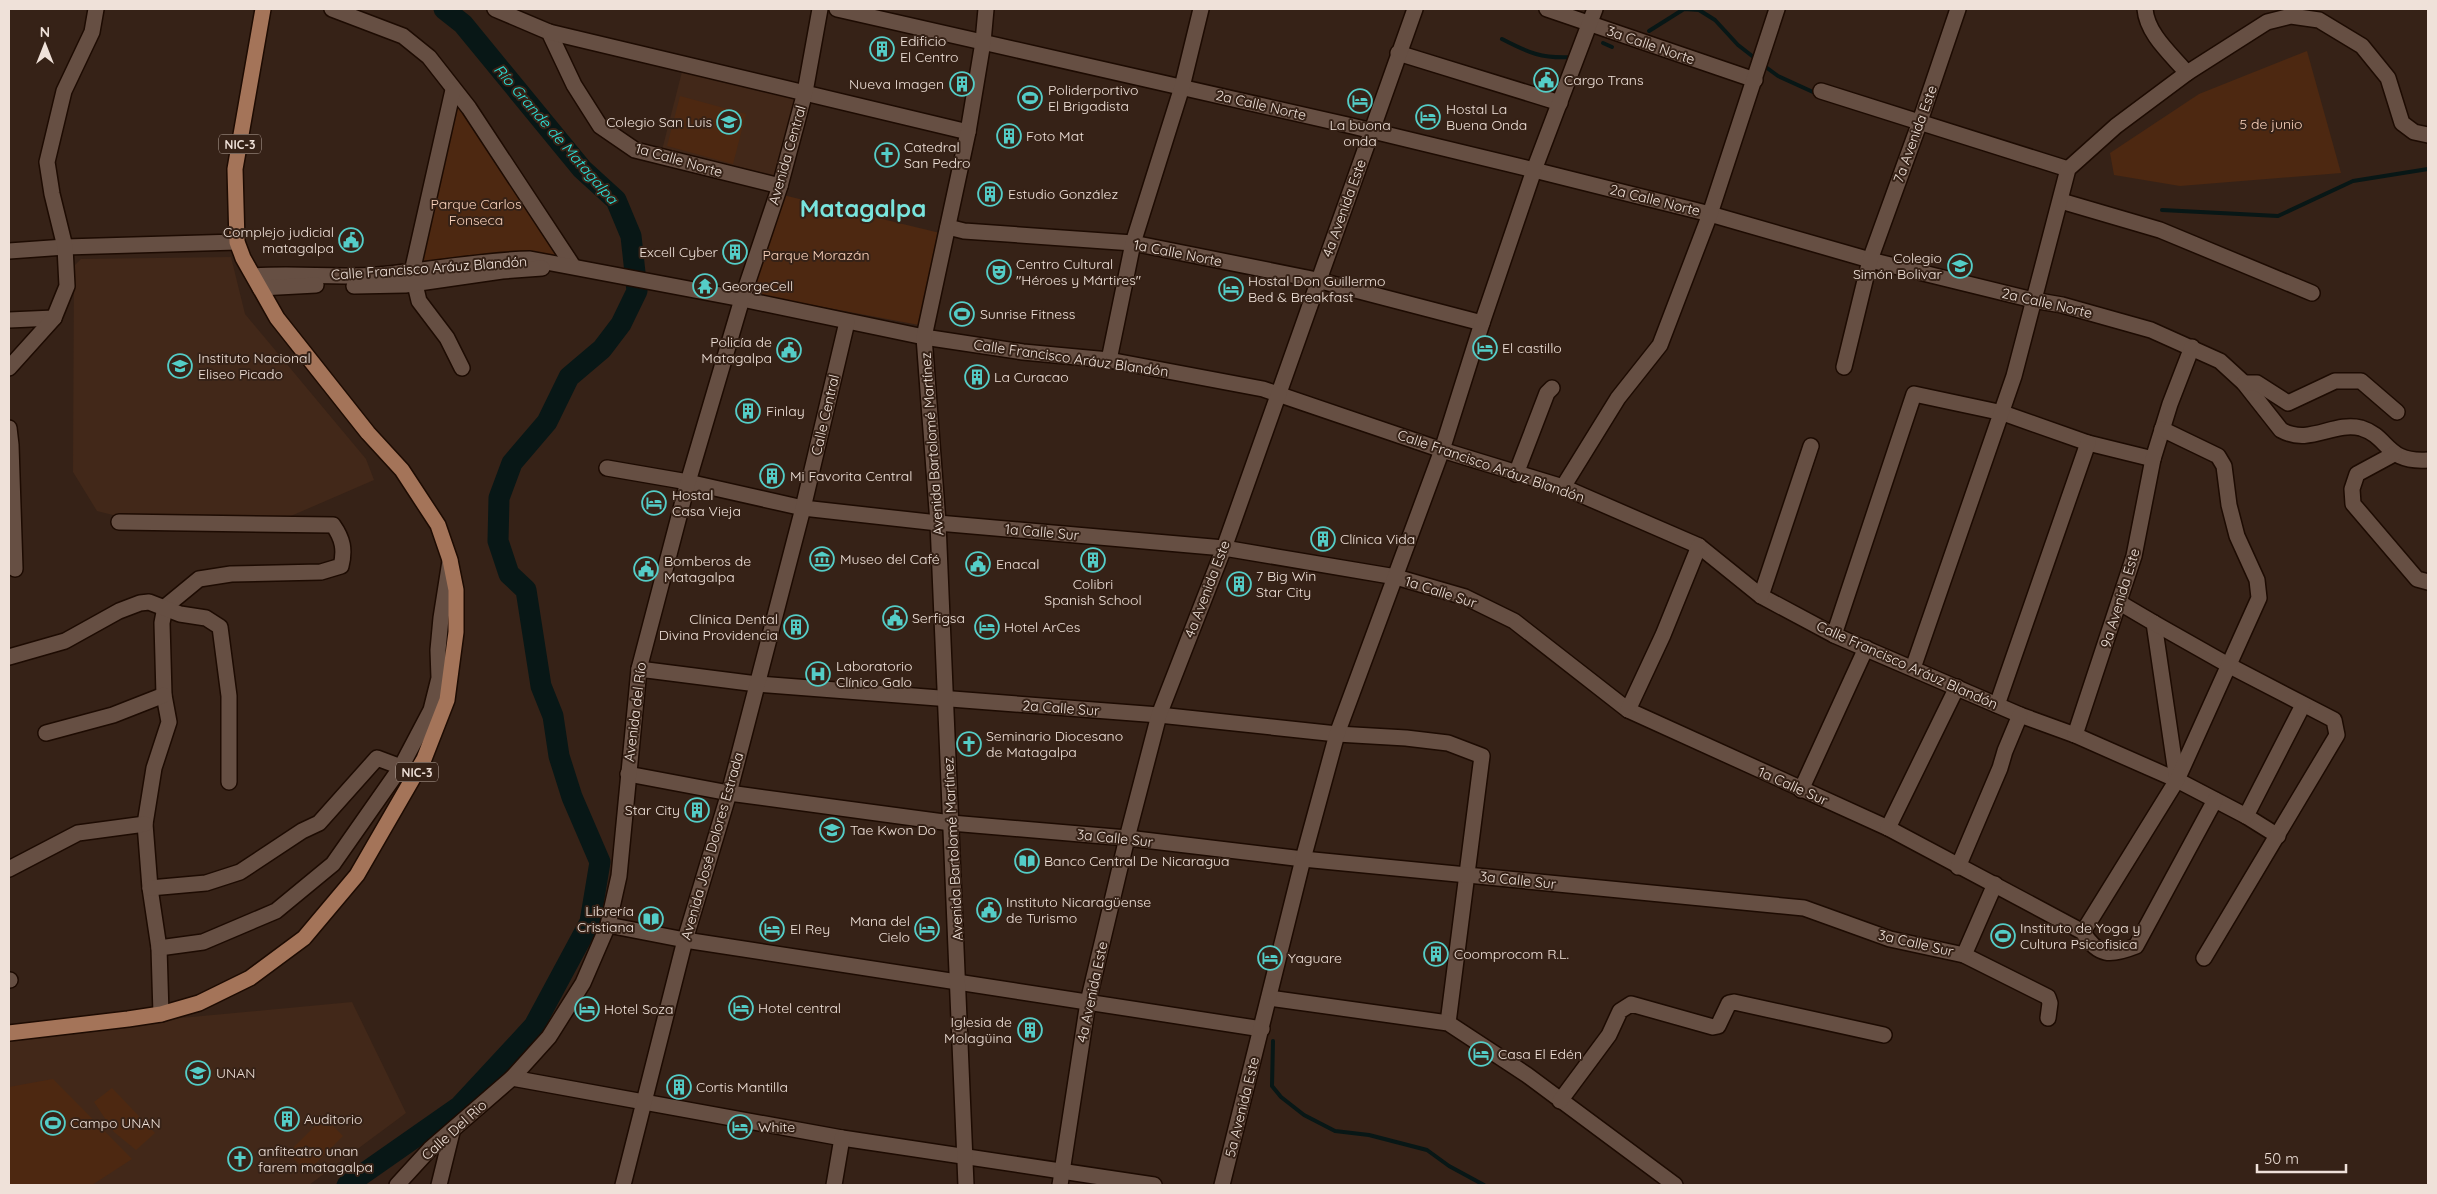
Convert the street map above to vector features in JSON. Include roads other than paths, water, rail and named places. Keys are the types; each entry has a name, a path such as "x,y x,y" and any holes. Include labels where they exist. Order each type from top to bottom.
{"main road":[{"name":"NIC-3","path":"9,1034 160,1014 199,1003 250,978 304,938 357,875 424,759 447,700 456,632 456,590 450,560 438,525 402,470 368,433 284,328 257,282 237,242 235,169 263,9"}],"street":[{"path":"9,368 54,318 67,286 64,247 47,162 64,91 92,32 96,9"},
{"path":"332,9 356,16 403,36 429,57 443,72 453,90 469,108 573,266"},
{"path":"494,9 549,32 968,132"},
{"name":"Avenida Central","path":"742,299 780,186 805,92 820,9"},
{"name":"2a Calle Norte","path":"837,9 1372,131 1534,170 1710,214 1870,260 2033,300 2062,304 2151,330 2220,361 2244,383 2281,430 2289,434 2300,437 2344,428 2361,428 2374,436 2394,454 2413,461 2428,460"},
{"name":"Avenida Bartolomé Martínez","path":"966,1185 947,700 938,523 924,337 968,132 983,42 986,9"},
{"path":"1109,360 1132,244 1182,88 1201,9"},
{"name":"4a Avenida Este","path":"1061,1178 1088,1002 1127,838 1159,715 1224,548 1317,280 1415,9"},
{"name":"3a Calle Norte","path":"1547,9 1590,25 1759,70"},
{"path":"1534,170 1595,9"},
{"path":"1563,487 1618,398 1660,345 1710,214 1759,70 1777,9"},
{"name":"7a Avenida Este","path":"1844,367 1870,260 1920,124 1958,9"},
{"path":"2145,9 2146,18 2154,34 2187,73"},
{"path":"1912,668 2003,413 2068,169 2116,126 2187,73 2267,22 2291,16 2319,20 2362,46 2388,78 2402,123 2414,132 2428,135"},
{"name":"1a Calle Norte","path":"549,32 574,85 600,126 636,150 780,186"},
{"path":"1398,54 1560,103"},
{"path":"453,90 413,278 419,301 447,338 462,368"},
{"path":"1821,91 1920,124 2068,169"},
{"name":"5a Avenida Este","path":"1222,1185 1303,859 1337,734 1442,450 1482,323 1534,170"},
{"path":"2061,201 2160,230 2312,293"},
{"name":"1a Calle Norte","path":"948,227 964,231 1132,244 1317,280 1482,323"},
{"path":"9,251 64,247 237,242"},
{"name":"Calle Francisco Aráuz Blandón","path":"257,282 286,274 413,278 573,266 924,337 1022,352 1109,360 1277,393 1442,450 1563,487 1699,546 1761,596 1834,635 2020,715 2075,735 2177,780 2246,816 2278,836"},
{"name":"Avenida del Río","path":"512,1078 554,1029 583,983 608,925 619,876 639,669 688,482 742,299"},
{"path":"9,320 54,318"},
{"name":"Calle Central","path":"803,508 847,322"},
{"name":"9a Avenida Este","path":"2075,735 2134,556 2162,429 2192,347"},
{"path":"2244,383 2257,383 2288,403 2336,381 2361,381 2397,412"},
{"path":"1516,474 1547,393 1552,388"},
{"path":"1834,635 1914,394 2003,413 2088,443 2154,459"},
{"path":"9,428 15,569"},
{"path":"2083,932 2177,780 2230,666 2258,598 2257,580 2237,536 2229,505 2224,466 2218,456 2162,429"},
{"path":"1997,705 2088,443"},
{"path":"1761,596 1811,446"},
{"path":"2394,454 2357,474 2352,489 2353,504 2416,579 2428,582"},
{"name":"1a Calle Sur","path":"607,468 688,482 803,508 938,523 1224,548 1396,577 1465,597 1514,621 1628,710 1888,828 2083,932 2096,949 2107,953 2120,953 2136,946 2215,800"},
{"name":"Avenida José Dolores Estrada","path":"623,1185 685,940 729,793 803,508"},
{"path":"119,522 332,525 340,535 344,552 341,566 321,572 231,574 199,579 165,606 162,623 164,695 169,722 154,768 145,824 150,888 159,948 160,1014"},
{"path":"1628,710 1663,635 1699,546"},
{"path":"159,948 203,942 276,911 333,864 401,767 431,710 439,678 438,650 450,560"},
{"path":"9,657 65,641 119,611 140,603 165,606 180,614 206,618 220,627 229,696 229,782"},
{"path":"2120,603 2230,666 2334,720 2337,734 2204,958"},
{"path":"2154,623 2177,780"},
{"path":"1801,790 1866,648"},
{"name":"2a Calle Sur","path":"639,669 757,684 1159,715 1337,734 1448,743 1482,756 1468,875"},
{"path":"1888,828 1957,687"},
{"path":"46,733 113,715 164,695"},
{"path":"2246,816 2303,705"},
{"path":"1958,867 2020,715"},
{"path":"150,888 206,884 240,872 302,831 319,823 377,758 401,767"},
{"name":"3a Calle Sur","path":"628,774 729,793 951,823 1127,838 1303,859 1804,908 1890,940 1964,955 2048,997 2050,1004 2048,1018"},
{"path":"11,866 78,833 145,824"},
{"path":"1448,1023 1468,875"},
{"path":"1964,955 1995,884"},
{"path":"608,925 685,940 1262,1029"},
{"path":"1269,998 1448,1023 1527,1075 1675,1185"},
{"path":"1560,1101 1609,1035 1620,1011 1632,1004 1713,1027 1718,1026 1729,1003 1734,1002 1884,1035"},
{"path":"512,1078 842,1138 965,1156 1061,1178 1154,1185"},
{"name":"Calle Del Rio","path":"398,1185 430,1148 452,1132 512,1078"},
{"path":"439,1185 452,1132"},
{"path":"834,1185 842,1138"}],"waterway":[{"name":"Río Grande de Matagalpa","path":"347,1185 460,1106 534,1026 590,922 600,862 572,797 559,756 553,716 541,686 526,590 509,574 498,541 499,498 512,463 547,422 569,377 602,349 621,324 637,291 631,236 616,200 582,169 463,24 444,9"},
{"path":"1649,31 1684,9 1699,10 1715,20 1738,45 1756,59"},
{"path":"1502,39 1536,54 1553,57 1573,57"},
{"path":"1603,43 1612,47"},
{"path":"1763,65 1778,76 1813,92"},
{"path":"2162,210 2278,216 2353,181 2428,169"},
{"path":"590,922 600,924"},
{"path":"1273,1041 1272,1086 1281,1097 1304,1115 1335,1131 1369,1135 1427,1150 1449,1166 1484,1185"}],"place":[{"name":"Edificio El Centro","path":"882,49"},
{"name":"Cargo Trans","path":"1546,80"},
{"name":"Nueva Imagen","path":"962,84"},
{"name":"Poliderportivo El Brigadista","path":"1030,98"},
{"name":"La buona onda","path":"1360,101"},
{"name":"Hostal La Buena Onda","path":"1428,117"},
{"name":"Colegio San Luis","path":"729,122"},
{"name":"Foto Mat","path":"1009,136"},
{"name":"Catedral San Pedro","path":"887,155"},
{"name":"Estudio González","path":"990,194"},
{"name":"Complejo judicial matagalpa","path":"351,240"},
{"name":"Excell Cyber","path":"735,252"},
{"name":"Colegio Simón Bolivar","path":"1960,266"},
{"name":"Centro Cultural \"Héroes y Mártires\"","path":"999,272"},
{"name":"GeorgeCell","path":"705,286"},
{"name":"Hostal Don Guillermo Bed & Breakfast","path":"1231,289"},
{"name":"Sunrise Fitness","path":"962,314"},
{"name":"El castillo","path":"1485,348"},
{"name":"Policía de Matagalpa","path":"789,350"},
{"name":"Instituto Nacional Eliseo Picado","path":"180,366"},
{"name":"La Curacao","path":"977,377"},
{"name":"Finlay","path":"748,411"},
{"name":"Mi Favorita Central","path":"772,476"},
{"name":"Hostal Casa Vieja","path":"654,503"},
{"name":"Clínica Vida","path":"1323,539"},
{"name":"Museo del Café","path":"822,559"},
{"name":"Colibri Spanish School","path":"1093,560"},
{"name":"Enacal","path":"978,564"},
{"name":"Bomberos de Matagalpa","path":"646,569"},
{"name":"7 Big Win Star City","path":"1239,584"},
{"name":"Serfigsa","path":"895,618"},
{"name":"Clínica Dental Divina Providencia","path":"796,627"},
{"name":"Hotel ArCes","path":"987,627"},
{"name":"Laboratorio Clínico Galo","path":"818,674"},
{"name":"Seminario Diocesano de Matagalpa","path":"969,744"},
{"name":"Star City","path":"697,810"},
{"name":"Tae Kwon Do","path":"832,830"},
{"name":"Banco Central De Nicaragua","path":"1027,861"},
{"name":"Instituto Nicaragüense de Turismo","path":"989,910"},
{"name":"Librería Cristiana","path":"651,919"},
{"name":"El Rey","path":"772,929"},
{"name":"Mana del Cielo","path":"927,929"},
{"name":"Instituto de Yoga y Cultura Psicofisica","path":"2003,936"},
{"name":"Coomprocom R.L.","path":"1436,954"},
{"name":"Yaguare","path":"1270,958"},
{"name":"Hotel central","path":"741,1008"},
{"name":"Hotel Soza","path":"587,1009"},
{"name":"Iglesia de Molagüina","path":"1030,1030"},
{"name":"Casa El Edén","path":"1481,1054"},
{"name":"UNAN","path":"198,1073"},
{"name":"Cortis Mantilla","path":"679,1087"},
{"name":"Auditorio","path":"287,1119"},
{"name":"Campo UNAN","path":"53,1123"},
{"name":"White","path":"740,1127"},
{"name":"anfiteatro unan farem matagalpa","path":"240,1159"}],"district":[{"name":"Matagalpa","path":"863,208"}],"park label":[{"name":"5 de junio","path":"2271,124"},
{"name":"Parque Carlos Fonseca","path":"476,212"},
{"name":"Parque Morazán","path":"816,255"}]}
